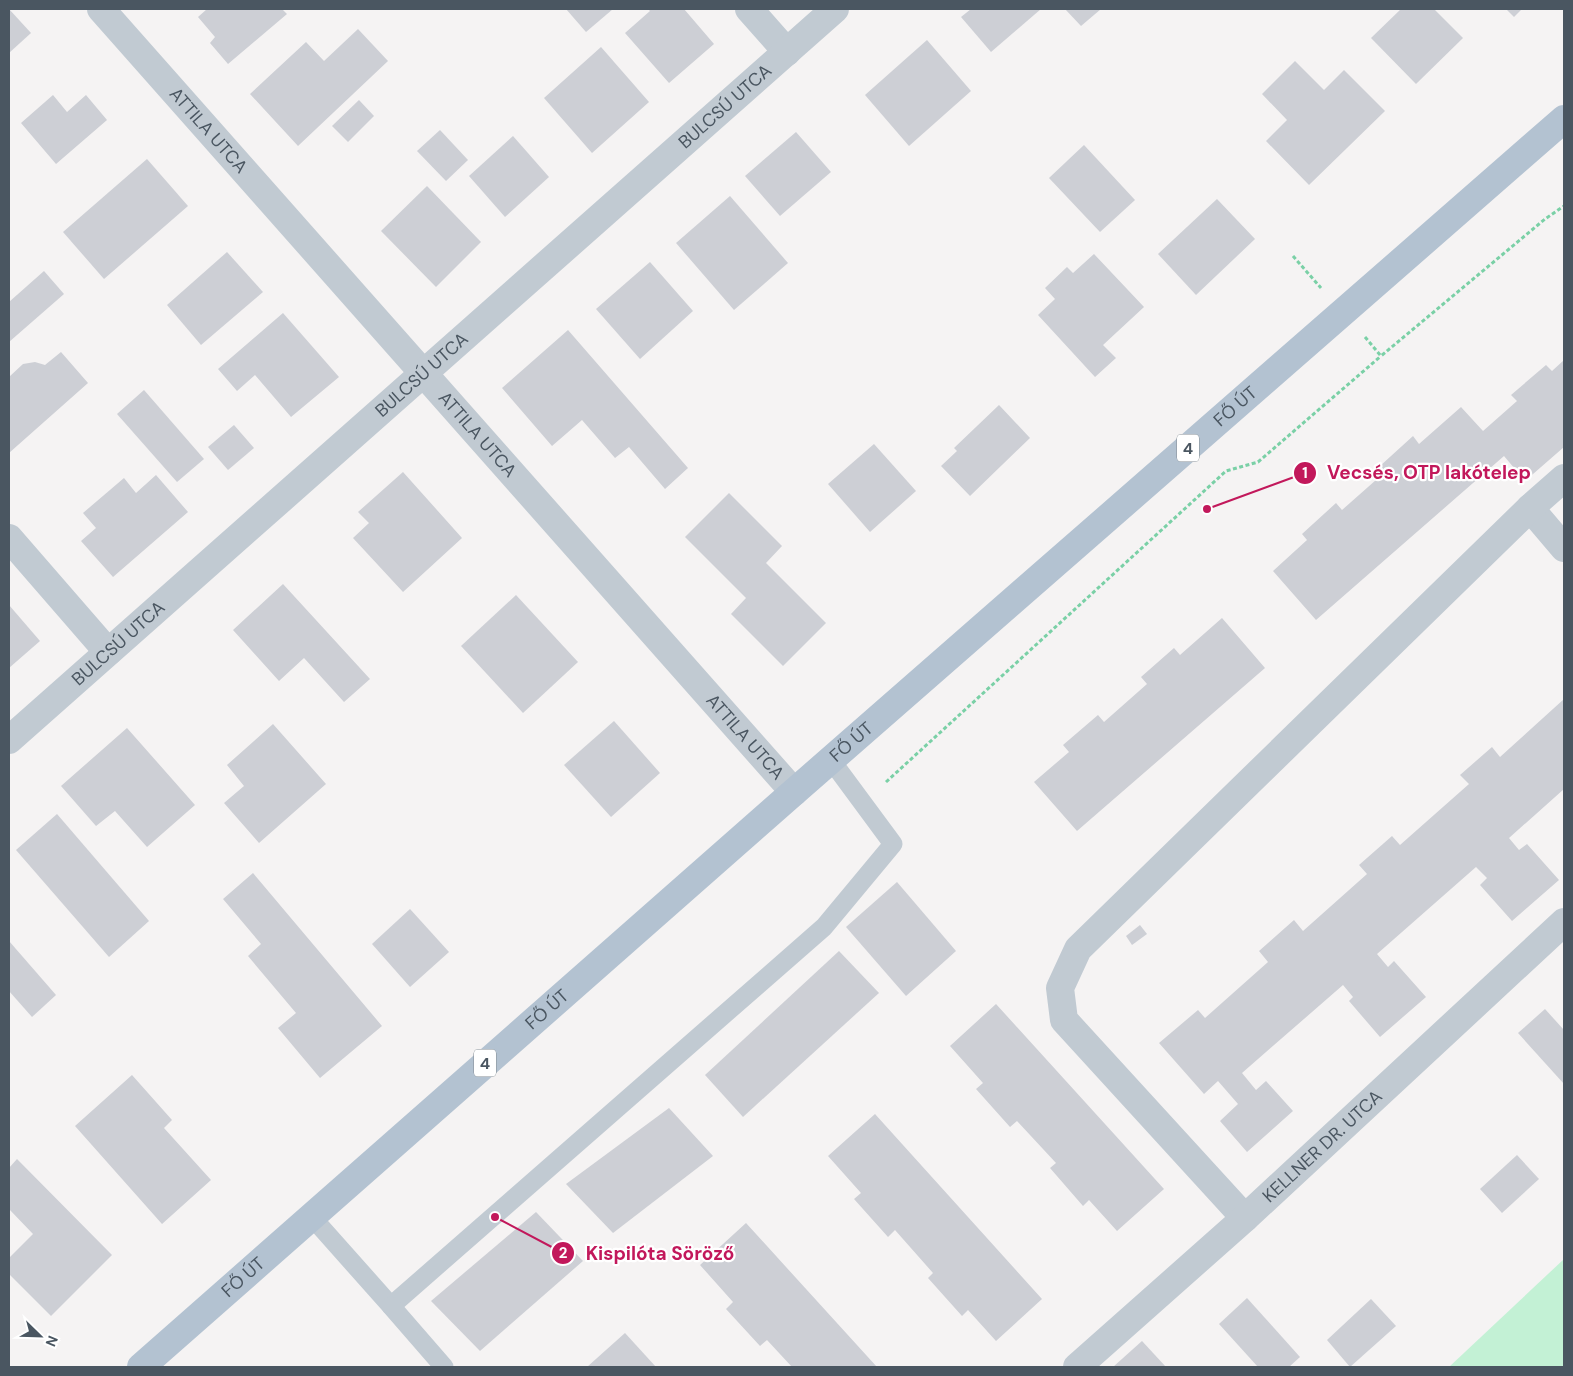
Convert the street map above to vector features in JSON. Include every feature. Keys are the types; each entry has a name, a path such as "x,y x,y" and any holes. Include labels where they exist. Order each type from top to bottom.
{"main road":[{"name":"FŐ ÚT","path":"141,1367 794,792 1558,126"}],"street":[{"name":"ATTILA UTCA","path":"101,9 794,792"},
{"path":"749,9 787,52"},
{"name":"BULCSÚ UTCA","path":"9,740 835,9"},
{"path":"1245,1218 1064,1020 1060,988 1078,950 1530,508 1564,478"},
{"path":"1530,508 1564,548"},
{"path":"9,538 108,652"},
{"name":"KELLNER DR. UTCA","path":"1076,1367 1245,1218 1564,922"}],"lane":[{"path":"391,1306 824,926 894,844 831,760"},
{"path":"312,1216 444,1367"}],"path":[{"path":"863,803 1226,472 1258,462 1381,356"}],"green space":[{"path":"1564,1259 1564,1367 1449,1367"}],"building":[{"path":"9,9 31,33 9,53"},
{"path":"207,9 282,9 287,14 228,64 210,43 215,37 198,17"},
{"path":"566,9 613,9 586,32"},
{"path":"648,9 684,9 714,44 669,83 625,33 650,11"},
{"path":"971,9 1041,9 991,52 961,17"},
{"path":"1065,9 1101,9 1081,26"},
{"path":"1401,9 1434,9 1463,38 1416,84 1371,38"},
{"path":"1506,9 1522,9 1514,17"},
{"path":"358,29 388,61 298,146 250,94 306,42 324,61"},
{"path":"927,40 971,91 909,146 865,95"},
{"path":"601,47 649,102 592,153 544,98"},
{"path":"1295,61 1324,90 1344,70 1385,111 1309,185 1266,141 1287,120 1262,94"},
{"path":"53,95 67,112 86,95 107,120 56,164 21,123"},
{"path":"359,100 374,116 348,142 332,126"},
{"path":"440,130 468,160 446,181 417,151"},
{"path":"796,132 831,172 780,216 745,176"},
{"path":"513,136 549,177 505,217 469,176"},
{"path":"1084,145 1135,200 1100,232 1049,178"},
{"path":"147,159 188,206 104,279 63,232"},
{"path":"427,186 481,242 436,287 381,231"},
{"path":"730,196 788,263 734,310 676,243"},
{"path":"1217,199 1255,239 1196,295 1158,254"},
{"path":"227,252 263,292 201,345 167,305"},
{"path":"1094,254 1144,307 1103,345 1116,358 1095,377 1038,315 1055,299 1045,288 1067,267 1073,273"},
{"path":"650,262 693,311 640,359 596,309"},
{"path":"44,271 64,294 9,342 9,302"},
{"path":"283,313 339,377 291,417 255,375 237,391 218,369"},
{"path":"568,330 688,468 665,489 629,447 615,458 582,420 552,446 502,388"},
{"path":"61,352 88,383 9,453 9,377 23,364 35,362 45,365"},
{"path":"1564,360 1564,447 1525,481 1504,456 1316,620 1273,571 1307,540 1302,534 1336,503 1342,510 1385,472 1380,466 1413,436 1419,444 1461,407 1483,431 1517,401 1511,395 1546,365 1552,371"},
{"path":"144,390 204,459 177,482 117,414"},
{"path":"999,405 1030,438 970,496 941,466 957,451 954,448"},
{"path":"234,425 254,448 228,470 208,447"},
{"path":"874,444 916,491 870,532 828,484"},
{"path":"403,472 462,538 403,592 353,538 369,523 358,512"},
{"path":"156,475 188,512 113,577 81,541 96,528 83,513 124,478 136,493"},
{"path":"729,493 782,546 766,563 826,623 783,666 731,614 746,598 685,537"},
{"path":"283,584 370,679 344,702 304,658 279,681 233,630"},
{"path":"516,595 578,662 523,713 461,646"},
{"path":"9,605 40,641 9,668"},
{"path":"1222,618 1265,668 1077,831 1034,782 1069,752 1063,745 1098,715 1104,722 1147,684 1141,677 1174,648 1180,655"},
{"path":"1564,699 1564,789 1509,838 1519,850 1527,844 1559,880 1512,921 1480,885 1487,878 1476,867 1377,954 1388,967 1394,961 1426,997 1380,1037 1349,1001 1353,997 1343,985 1242,1073 1256,1090 1266,1081 1293,1111 1247,1152 1220,1121 1238,1104 1218,1081 1204,1094 1159,1043 1198,1010 1205,1018 1268,962 1259,951 1294,920 1303,931 1367,874 1359,865 1392,836 1400,845 1469,784 1460,775 1492,747 1500,757"},
{"path":"614,721 660,773 611,817 564,765"},
{"path":"273,724 326,784 259,843 224,803 244,786 227,765"},
{"path":"127,728 195,805 147,847 115,811 96,826 61,786"},
{"path":"57,814 149,921 109,957 16,850"},
{"path":"253,873 382,1026 320,1078 278,1028 296,1013 248,956 261,944 223,899"},
{"path":"897,882 956,951 906,996 846,927"},
{"path":"410,909 449,952 410,987 372,944"},
{"path":"1140,925 1147,934 1132,945 1126,936"},
{"path":"9,941 56,995 32,1017 9,991"},
{"path":"839,951 879,993 743,1117 705,1075"},
{"path":"996,1004 1164,1189 1117,1231 1089,1200 1083,1206 1050,1168 1056,1163 1017,1121 1010,1127 976,1089 983,1083 950,1046"},
{"path":"1545,1009 1564,1030 1564,1084 1518,1033"},
{"path":"132,1075 172,1120 164,1128 211,1180 162,1224 75,1126"},
{"path":"669,1108 713,1156 613,1233 566,1184"},
{"path":"875,1114 1042,1299 996,1341 968,1310 962,1316 928,1278 933,1273 895,1230 888,1237 854,1199 861,1193 828,1156"},
{"path":"1517,1155 1539,1179 1502,1213 1480,1189"},
{"path":"17,1159 112,1255 51,1316 9,1274 9,1258 33,1234 9,1209 9,1168"},
{"path":"536,1212 583,1261 480,1351 431,1301"},
{"path":"746,1223 877,1367 792,1367 767,1340 760,1346 726,1309 733,1302 700,1265"},
{"path":"1247,1298 1300,1357 1289,1367 1258,1367 1219,1324"},
{"path":"1371,1299 1396,1326 1350,1367 1327,1340"},
{"path":"625,1333 656,1367 587,1367"},
{"path":"1142,1341 1166,1367 1113,1367"}],"place":[{"name":"Vecsés, OTP lakótelep","path":"1207,509"},
{"name":"Kispilóta Söröző","path":"495,1217"}]}
